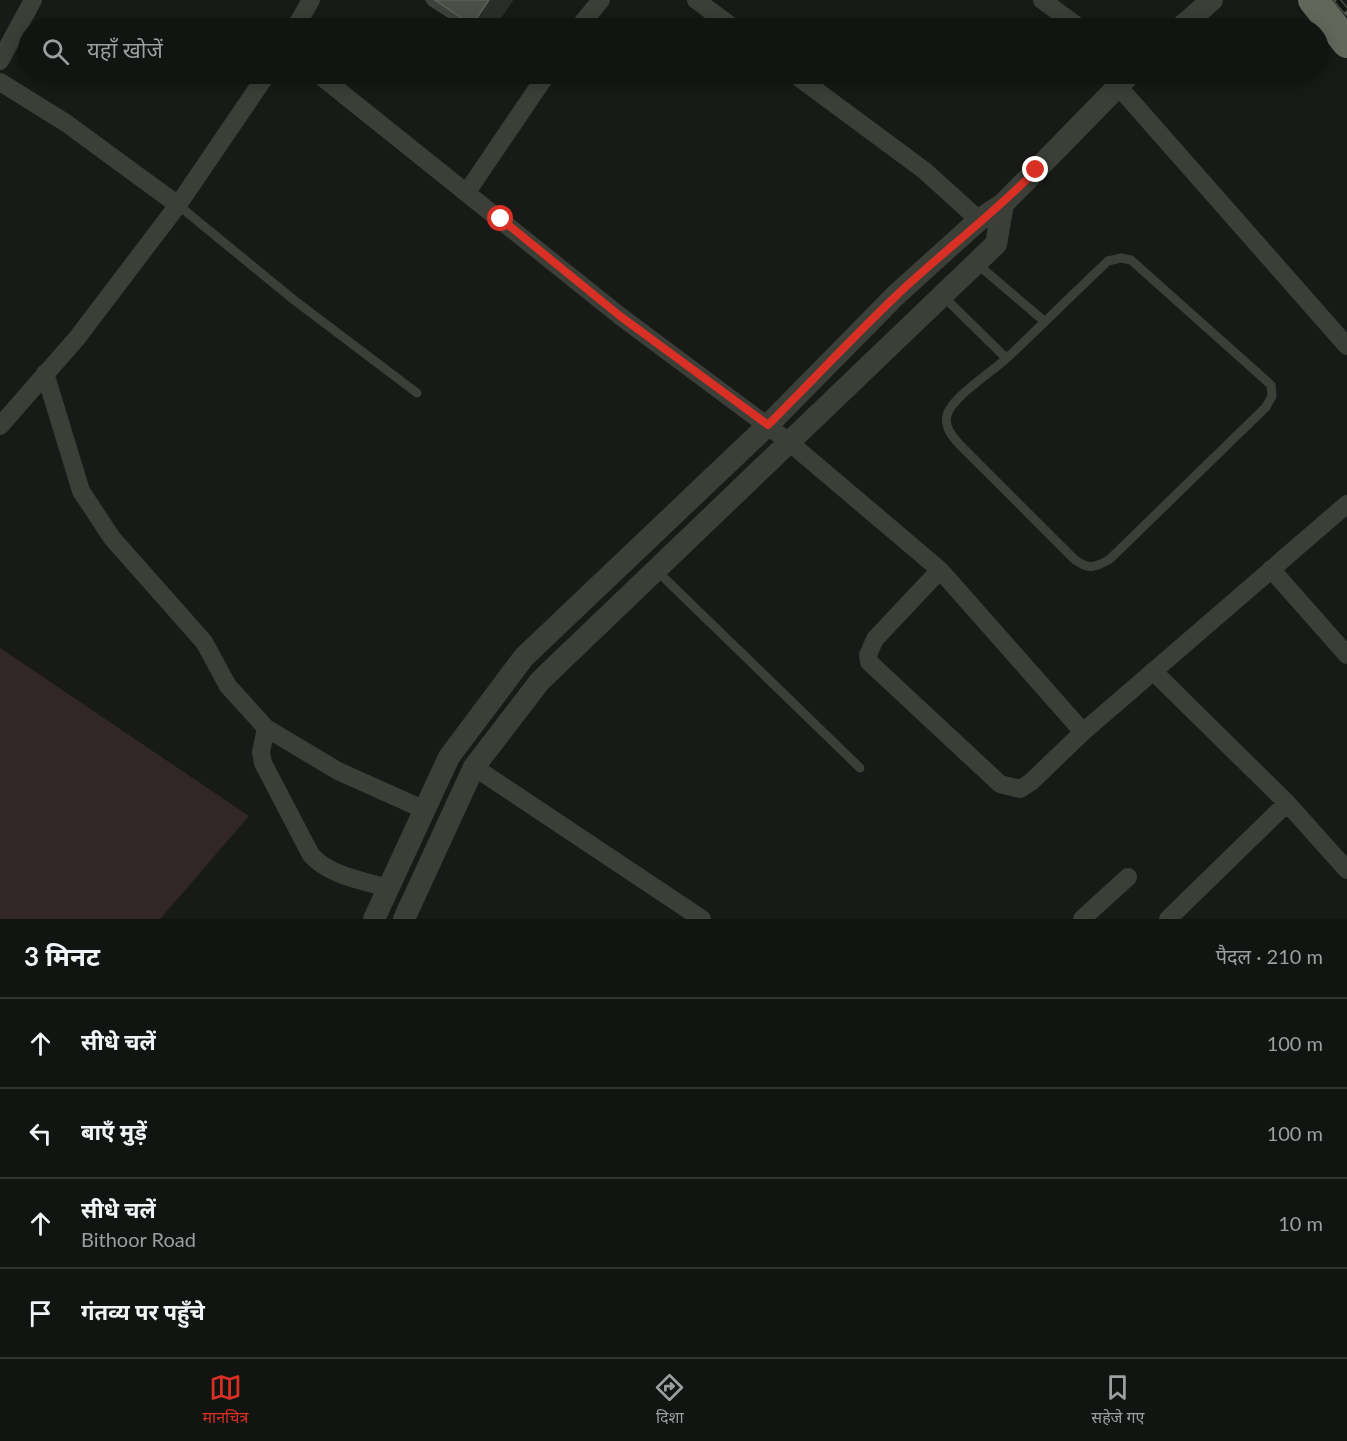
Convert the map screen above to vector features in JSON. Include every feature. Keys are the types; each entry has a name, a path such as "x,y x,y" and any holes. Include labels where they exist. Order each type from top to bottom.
{"highway":[{"path":"1313,0 1327,18"},
{"path":"1329,21 1347,44"}],"street":[{"path":"23,18 33,0"},
{"path":"301,18 311,0"},
{"path":"586,18 601,0"},
{"path":"696,0 720,18"},
{"path":"1042,0 1066,18"},
{"path":"1191,18 1212,0"},
{"path":"0,62 18,28"},
{"path":"0,82 66,123 178,205"},
{"path":"0,426 77,338 178,205 260,84"},
{"path":"331,84 620,316 768,425 940,570 1083,732"},
{"path":"467,192 541,84"},
{"path":"808,84 925,171 980,220"},
{"path":"374,919 449,757 524,657 768,425 896,296 980,220 1003,204 1120,84"},
{"path":"1127,84 1347,346"},
{"path":"404,919 474,767 540,681 996,244 1003,204"},
{"path":"45,373 81,491 112,538 204,642 228,686 266,728 338,771 425,810"},
{"path":"940,570 875,639 868,655 873,667 1007,787 1014,789 1025,787 1083,732 1347,504"},
{"path":"1271,569 1347,655"},
{"path":"1153,671 1287,803 1347,870"},
{"path":"266,728 261,752 263,763 311,855 319,864 333,872 388,888"},
{"path":"474,767 702,919"},
{"path":"1168,919 1287,803"},
{"path":"1082,919 1128,877"}],"lane":[{"path":"178,205 294,300 417,393"},
{"path":"1121,258 1131,260 1271,386 1272,396 1266,407 1110,559 1098,567 1089,568 1074,559 959,444 947,427 947,413 951,408 1006,358 1108,261 1121,258"},
{"path":"976,263 1044,321"},
{"path":"943,296 1006,358"},
{"path":"656,570 860,768"}],"shaded area":[{"path":"0,648 249,816 160,919 0,919"}],"building":[{"path":"435,0 489,0 477,18 462,18"}],"railway":[{"path":"1337,0 1347,12"}],"route":[{"path":"501,219 620,316 768,425 896,296 980,220 1003,204 1036,170"}]}
